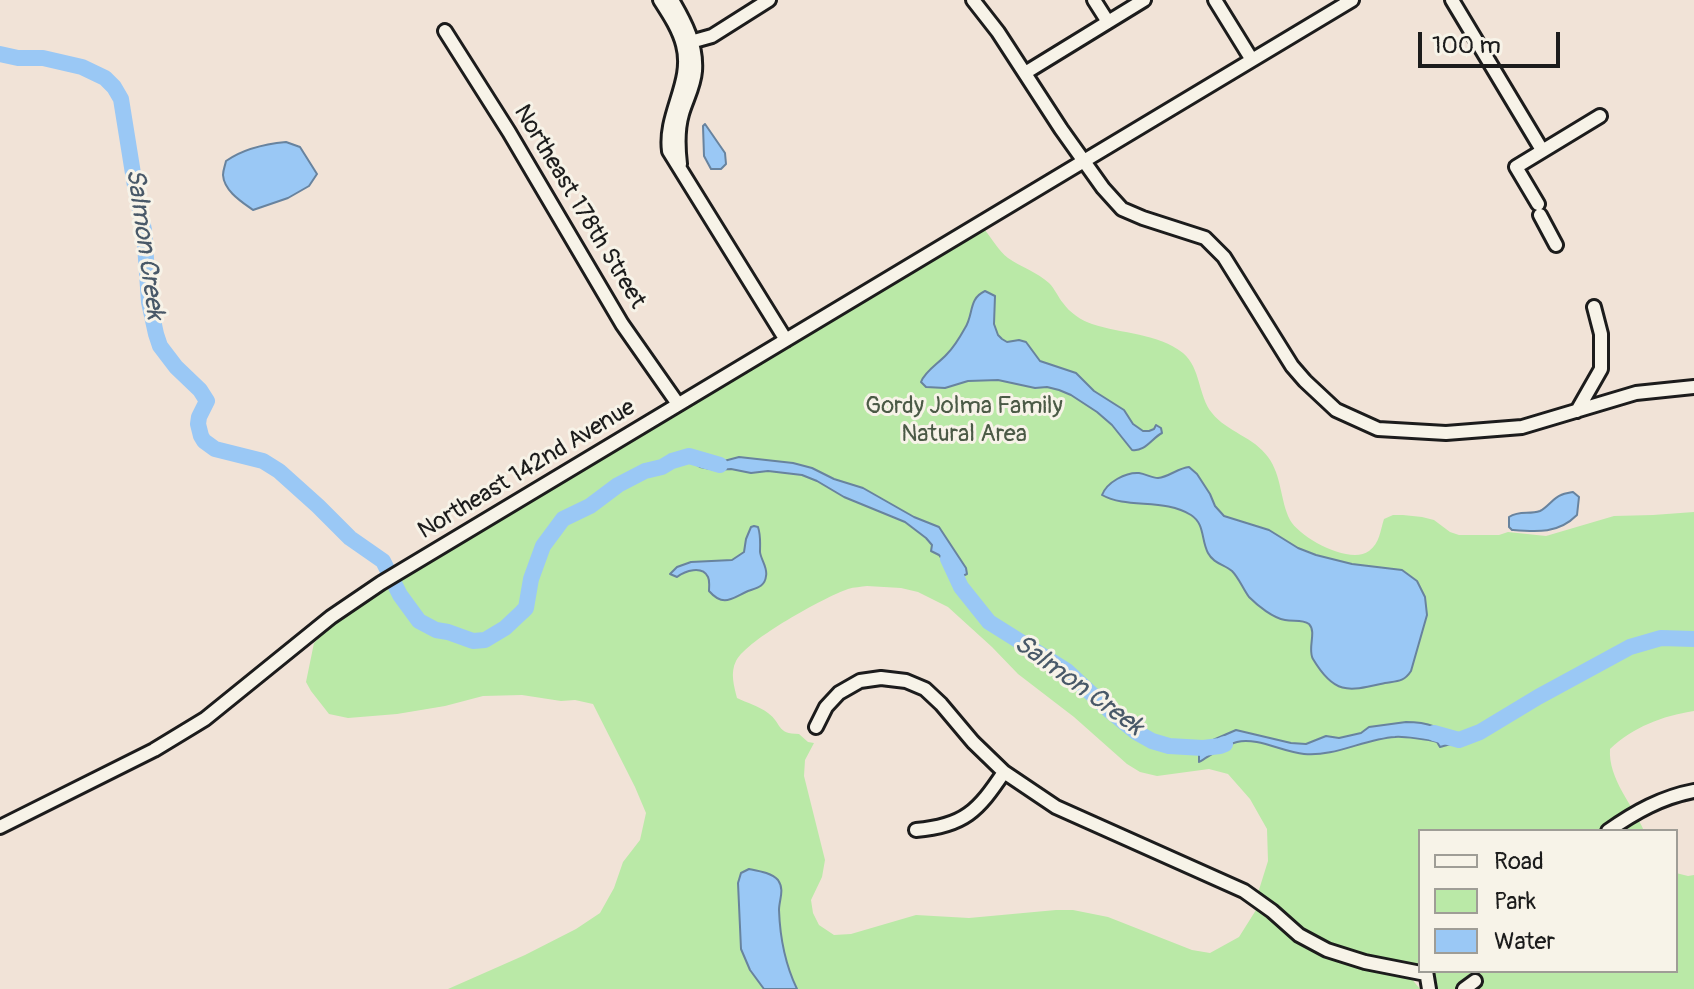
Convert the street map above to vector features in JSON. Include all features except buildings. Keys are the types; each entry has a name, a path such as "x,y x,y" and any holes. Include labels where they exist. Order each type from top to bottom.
{"street":[{"path":"660,0 695,56 694,79 678,130 680,168 786,340"},
{"path":"672,0 686,25 688,43"},
{"path":"688,43 712,36 769,0"},
{"path":"973,0 1103,188 1122,209 1205,238 1224,257 1292,366 1336,410 1378,429 1446,433 1522,427 1636,393 1694,387"},
{"path":"1094,0 1108,22"},
{"path":"1025,73 1144,0"},
{"path":"1215,0 1252,60"},
{"name":"Northeast 142nd Avenue","path":"0,827 154,750 205,719 331,617 381,583 1352,0"},
{"path":"1452,0 1542,150"},
{"name":"Northeast 178th Street","path":"445,31 509,132 622,324 678,404"},
{"path":"1556,245 1516,167 1600,116"},
{"path":"1577,411 1601,369 1601,334 1594,307"},
{"path":"816,727 826,707 839,693 860,681 881,678 906,681 925,689 1004,772 1056,807 1244,891 1299,935 1327,950 1365,962 1418,971"},
{"path":"916,830 940,828 964,818 984,801 1004,772"},
{"path":"1611,829 1666,797 1694,791"}],"green space":[{"name":"Gordy Jolma Family Natural Area","path":"985,230 1005,255 1049,283 1072,313 1088,323 1162,341 1183,353 1193,366 1212,413 1255,444 1273,464 1284,504 1295,527 1326,548 1350,555 1369,551 1378,541 1384,519 1393,515 1434,520 1459,535 1499,535 1508,532 1546,536 1614,516 1694,512 1694,711 1649,724 1628,734 1610,749 1617,781 1643,829 1418,829 1418,969 1384,970 1411,978 1420,989 448,989 525,955 600,913 614,888 623,862 640,840 646,813 593,704 522,695 483,696 397,714 348,718 329,714 306,682 314,643 360,607 420,568","holes":["867,586 918,592 948,607 1018,674 1140,772 1157,776 1209,769 1228,774 1250,799 1267,829 1268,861 1256,910 1239,937 1210,953 1192,950 1108,917 1073,910 969,918 916,915 851,934 834,935 819,925 811,900 822,877 825,860 804,776 805,760 814,743 799,734 786,732 764,711 737,698 734,666 743,652 770,631 850,588"]},
{"path":"1678,874 1694,875 1694,989 1435,989 1431,973 1678,973"}],"water":[{"path":"705,124 725,153 726,164 721,169 711,169 704,156"},
{"path":"286,142 300,147 317,174 309,186 288,198 253,210 234,196 224,181 226,161 254,148"},
{"path":"985,291 995,296 994,324 1002,339 1026,342 1040,361 1076,373 1094,391 1124,410 1133,424 1143,431 1154,429 1156,425 1162,433 1144,447 1132,450 1097,412 1071,395 1047,387 1035,388 998,380 968,381 945,388 926,387 921,382 923,378 954,345 968,323 976,298"},
{"path":"710,457 724,461 739,457 793,463 863,488 914,517 939,527 967,574 956,579 939,555 931,551 932,545 926,538 905,522 844,497 817,481 802,475 768,471 716,470 690,461"},
{"path":"1189,467 1197,474 1224,516 1269,530 1316,555 1352,564 1402,570 1417,581 1425,597 1427,615 1408,675 1400,680 1362,688 1336,685 1313,659 1309,624 1276,617 1249,597 1232,571 1210,557 1199,523 1191,515 1170,507 1123,502 1102,495 1112,482 1128,474 1139,473 1158,478"},
{"path":"1573,492 1579,497 1577,515 1562,526 1539,531 1512,530 1509,527 1509,517 1540,511 1558,496"},
{"path":"754,526 759,530 760,552 766,573 760,586 724,600 709,591 709,579 702,571 689,571 677,577 670,574 677,567 691,562 732,560 744,552 746,539"},
{"path":"1406,722 1434,726 1458,742 1440,747 1433,741 1395,737 1304,754 1245,741 1227,745 1199,762 1199,754 1213,740 1236,730 1306,744 1326,736 1339,738 1361,733 1369,727"},
{"path":"749,869 772,876 780,884 782,941 797,989 764,989 750,970 741,949 738,883 741,873"}],"waterway":[{"name":"Salmon Creek","path":"0,54 43,58 82,67 105,78 114,87 121,99 144,230 149,302 156,334 160,346 207,401 199,417 201,436 215,449 263,461 279,471 350,538 383,561 400,595 419,621 436,630 473,641 485,640 505,628 526,608 531,579 543,546 563,519 590,506 618,485 672,461 689,456 720,465"},
{"name":"Salmon Creek","path":"948,559 961,587 989,622 1067,671 1136,732 1169,746 1203,748 1225,744"},
{"name":"Salmon Creek","path":"1434,733 1459,740 1480,732 1630,647 1661,638 1694,639"}]}
